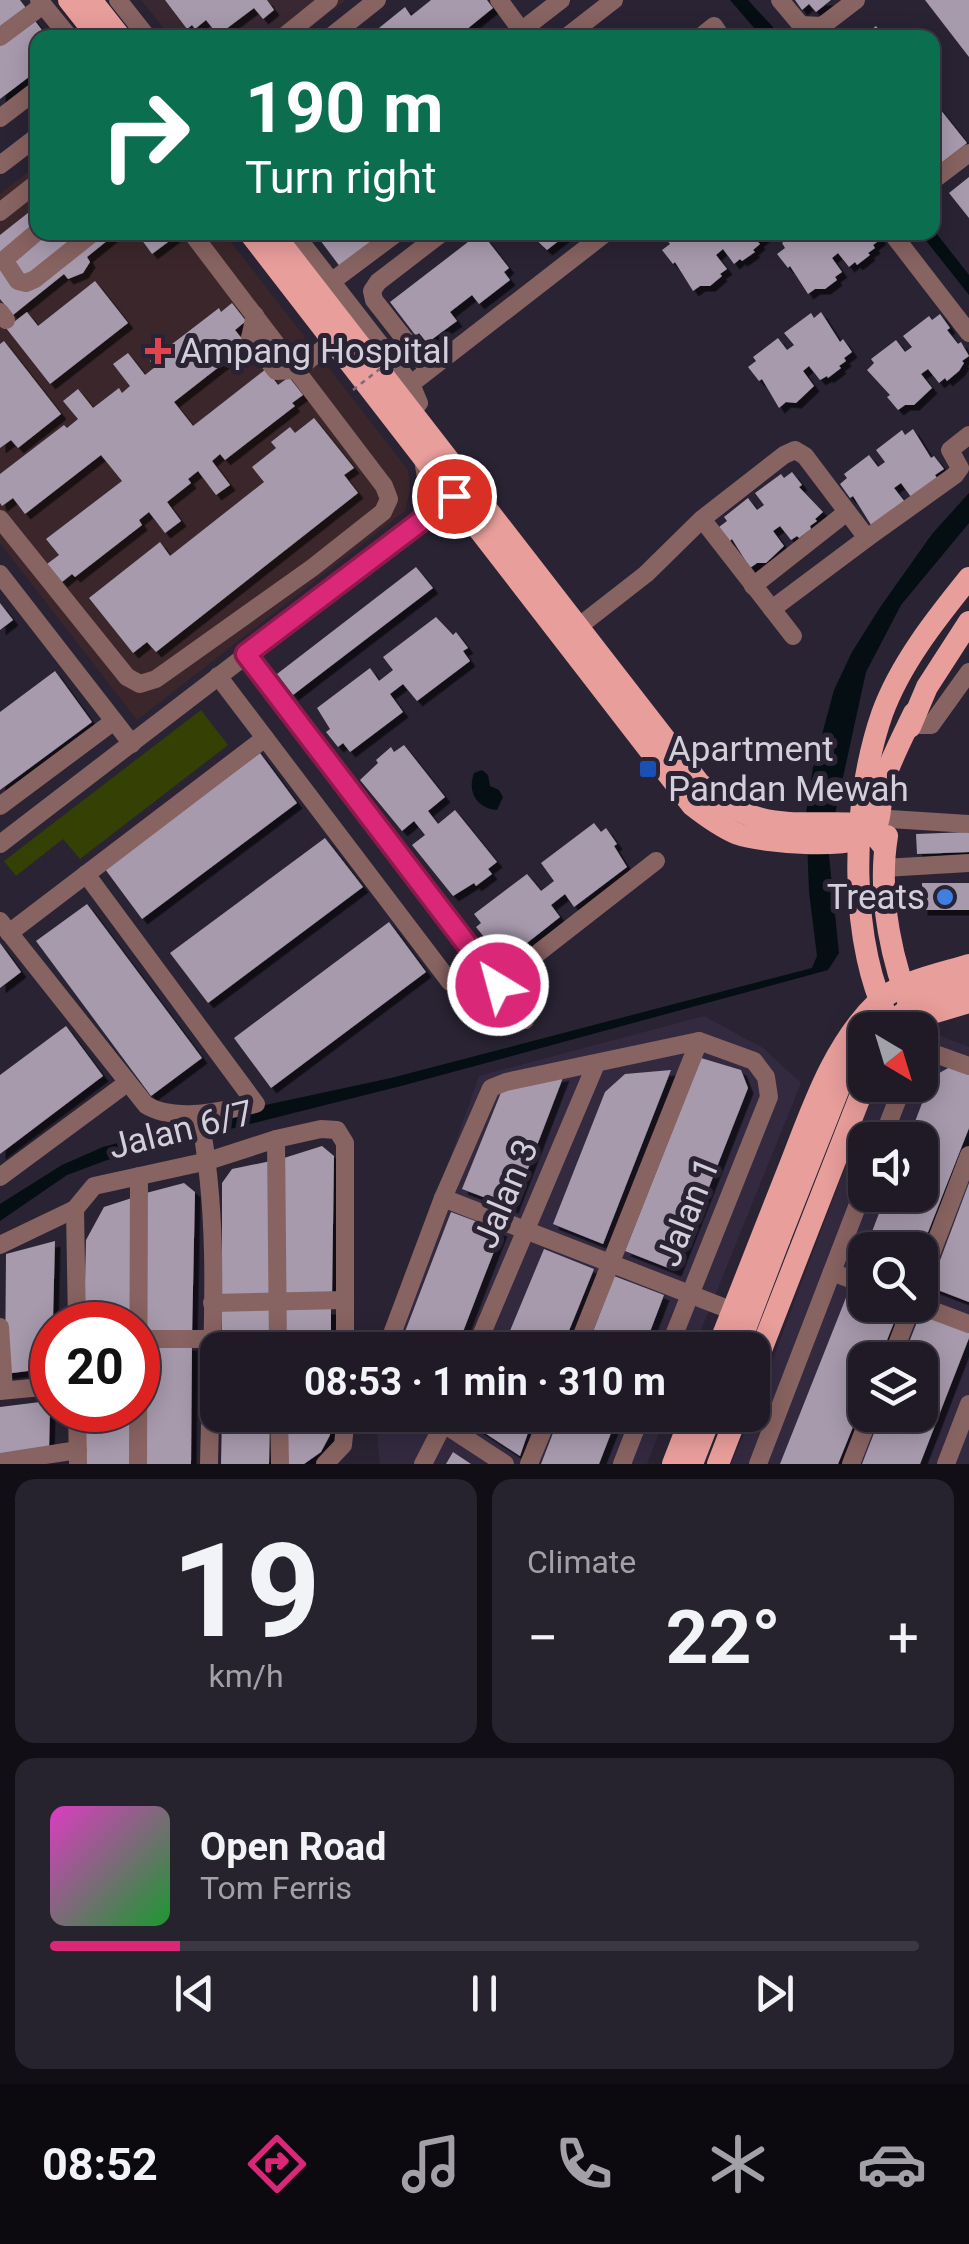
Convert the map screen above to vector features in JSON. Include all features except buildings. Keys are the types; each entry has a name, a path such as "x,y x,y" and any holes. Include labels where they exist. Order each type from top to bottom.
{"main road":[{"path":"70,0 92,30"},
{"path":"91,0 115,30"},
{"path":"258,240 345,327 422,454 461,490 576,624 698,783 725,806 804,833"},
{"path":"278,240 411,412 461,490 692,805 739,834 861,837"},
{"path":"888,1012 878,1002 870,971 858,875 868,782 882,714 916,649 969,578"},
{"path":"903,1012 886,907 861,837 912,719 950,646 969,622"},
{"path":"724,1332 830,1070 851,1035 878,1002 901,987 965,985"},
{"path":"936,1012 946,1007 965,985"},
{"path":"905,1012 918,1002 965,985"},
{"path":"830,1070 836,1064 848,1064"},
{"path":"743,1332 848,1073"},
{"path":"768,1332 858,1102"},
{"path":"673,1464 685,1432"},
{"path":"692,1464 704,1432"},
{"path":"718,1464 730,1432"}],"street":[{"path":"118,0 142,30"},
{"path":"292,30 328,0"},
{"path":"344,30 376,0"},
{"path":"499,0 522,30 561,0"},
{"path":"575,30 614,0"},
{"path":"780,0 800,25 822,26 856,0"},
{"path":"0,37 41,2 64,30"},
{"path":"0,118 30,95"},
{"path":"0,165 30,142"},
{"path":"940,175 969,153"},
{"path":"0,212 30,188"},
{"path":"30,237 4,260 18,281 26,283 84,240"},
{"path":"0,519 127,677 140,684 156,679 312,568 383,512 389,499 384,486 198,240"},
{"path":"301,240 332,282 345,327 411,384 419,404 411,412"},
{"path":"332,282 387,240"},
{"path":"428,369 374,300 372,291 378,282 433,240"},
{"path":"411,384 596,240"},
{"path":"897,240 969,332"},
{"path":"296,370 345,327"},
{"path":"772,609 955,475 960,468 950,450 969,435"},
{"path":"576,624 641,567 672,548 702,519 795,450 806,456 867,538"},
{"path":"420,522 428,484 422,454"},
{"path":"0,844 461,490"},
{"path":"753,586 847,512"},
{"path":"702,519 792,636"},
{"path":"312,568 329,592"},
{"path":"0,574 132,744"},
{"path":"246,654 525,1020"},
{"path":"912,719 931,725 969,672"},
{"path":"218,676 450,982"},
{"path":"0,806 114,720"},
{"path":"86,874 256,1104 199,1116 155,1111 127,1083 5,927 86,874 265,738"},
{"path":"861,837 969,824"},
{"path":"861,837 969,863"},
{"path":"498,985 656,861"},
{"path":"393,1332 490,1088 699,1041"},
{"path":"584,1332 699,1041"},
{"name":"Jalan 1","path":"675,1332 769,1098 766,1076 754,1061 699,1041"},
{"path":"938,1055 969,1066"},
{"name":"Jalan 3","path":"484,1332 596,1064"},
{"path":"0,1177 127,1083"},
{"path":"199,1116 208,1161 211,1332"},
{"name":"Jalan 6/7","path":"0,1245 75,1209 94,1186 208,1161 276,1140 337,1130 345,1143 344,1300"},
{"path":"276,1140 278,1332"},
{"path":"938,1236 969,1155"},
{"path":"138,1302 139,1176"},
{"path":"443,1198 732,1311"},
{"path":"75,1209 76,1302"},
{"path":"758,1464 855,1212"},
{"path":"832,1272 848,1278"},
{"path":"212,1303 344,1300 345,1332"},
{"path":"938,1313 969,1324"},
{"path":"0,1326 2,1391 30,1388"},
{"path":"160,1339 200,1339"},
{"path":"946,1464 969,1404"},
{"path":"138,1432 138,1464"},
{"path":"209,1464 210,1432"},
{"path":"279,1432 280,1464"},
{"path":"325,1464 342,1445 344,1432"},
{"path":"423,1464 436,1432"},
{"path":"460,1432 505,1464"},
{"path":"528,1464 542,1432"},
{"path":"622,1464 634,1432"},
{"path":"851,1464 863,1432"},
{"path":"0,1462 78,1457"}],"path":[{"path":"353,390 390,360"}],"shaded area":[{"path":"141,0 346,0 307,30 165,30"},
{"path":"730,0 748,0 776,30 756,30"},
{"name":"Ampang Hospital","path":"30,170 30,240 229,240 408,470 410,491 405,511 137,720 0,543 0,194"},
{"path":"940,238 969,275 969,295 926,240"},
{"path":"969,493 969,523 901,605 866,672 828,846 839,953 828,970 401,1086 107,1160 67,1175 0,1221 0,1204 62,1165 103,1147 233,1112 391,1078 812,968 817,956 809,892 806,813 813,768 834,690 881,606 932,534"},
{"path":"482,770 488,775 490,786 503,797 497,810 484,806 473,793 474,773"},
{"path":"704,1016 763,1048 801,1083 700,1332 388,1332 479,1076"},
{"path":"938,1035 969,1047 969,1464 731,1464 745,1432 770,1432 770,1367 848,1159 848,1212 938,1212 938,1122 862,1122 869,1102 938,1102"},
{"path":"377,1432 659,1432 647,1464 380,1464"}],"green space":[{"path":"201,710 228,745 80,859 63,839 16,876 4,861"}],"place":[{"name":"Ampang Hospital","path":"158,351"},
{"name":"Apartment Pandan Mewah","path":"648,769"},
{"name":"Treats","path":"945,897"}],"route":[{"path":"454,496 246,654 498,985"}]}
